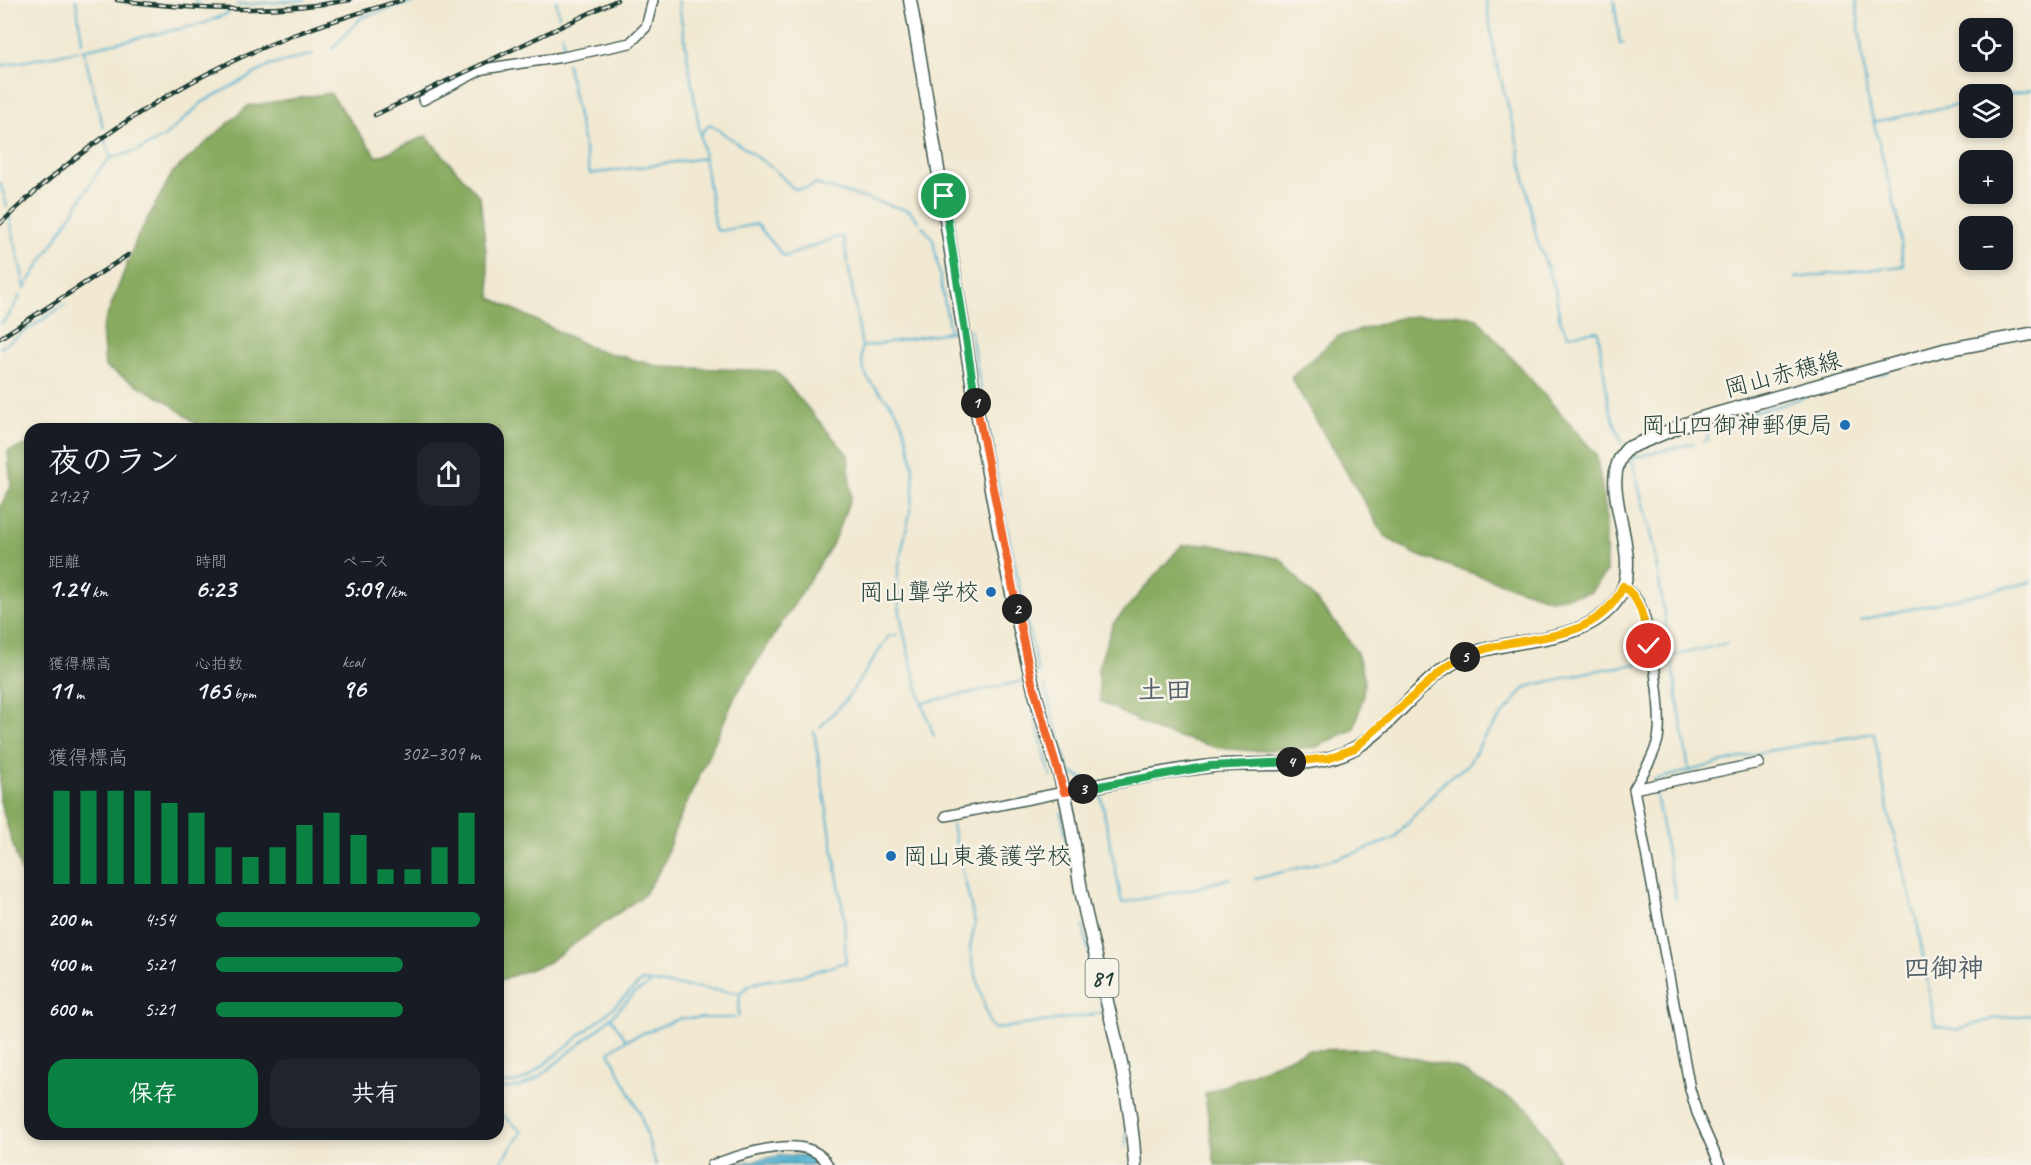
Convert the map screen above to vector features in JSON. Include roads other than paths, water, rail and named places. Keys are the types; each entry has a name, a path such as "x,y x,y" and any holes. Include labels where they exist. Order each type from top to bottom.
{"main road":[{"name":"81","path":"910,0 988,470 1032,682 1064,792 1075,840 1086,915 1123,1068 1135,1165"},
{"name":"岡山赤穂線","path":"1064,792 1210,766 1305,762 1355,748 1447,666 1471,654 1584,628 1602,616 1617,600 1623,586 1627,551 1615,472 1621,455 1628,448 1698,419 1944,350 2031,334"}],"street":[{"path":"423,100 483,69 563,57 630,43 646,27 653,0"},
{"path":"1623,586 1633,593 1641,607 1651,656 1659,722 1658,740 1634,789 1690,1089 1697,1113 1720,1165"},
{"path":"1634,789 1759,763"},
{"path":"946,816 1064,792"},
{"path":"712,1165 731,1158 783,1147 808,1148 821,1154 828,1165"}],"water":[{"path":"782,1155 808,1156 812,1159 812,1165 731,1165"}],"waterway":[{"path":"76,0 82,42"},
{"path":"194,0 199,3"},
{"path":"237,5 305,0"},
{"path":"332,49 362,17 421,0"},
{"path":"556,0 559,16"},
{"path":"678,0 716,229 720,231 757,224 784,257 837,237 842,237 844,240 862,347 863,368 870,382 898,413 906,433 912,460 914,474 912,502 900,559 898,588 905,639 922,703 1024,681"},
{"path":"1486,0 1495,57 1516,136 1537,240 1555,288 1560,320 1568,335 1598,331 1609,407 1622,443"},
{"path":"1614,0 1620,44 1624,43"},
{"path":"1795,278 1903,266 1899,222 1867,96 1856,0"},
{"path":"82,50 202,24 229,13"},
{"path":"562,35 565,50"},
{"path":"83,49 103,127"},
{"path":"0,66 78,51"},
{"path":"25,288 100,169 111,158 137,151 164,137 203,102 269,66 313,54"},
{"path":"567,63 590,174 704,158"},
{"path":"2013,94 2031,90"},
{"path":"1874,122 1959,104"},
{"path":"700,135 710,124 774,169 794,189 808,188 815,184 910,211 919,222"},
{"path":"105,141 111,158"},
{"path":"0,183 7,206"},
{"path":"9,216 25,287"},
{"path":"922,226 933,239 950,332"},
{"path":"0,324 6,320 20,296"},
{"path":"0,348 66,304"},
{"path":"970,329 1003,510 1038,673"},
{"path":"862,347 960,330"},
{"path":"1823,390 1888,372"},
{"path":"1723,418 1775,407 1807,396"},
{"path":"1703,441 1708,440 1706,423"},
{"path":"1633,458 1694,443"},
{"path":"1631,455 1654,549 1689,771 1762,752 1874,733 1889,815 1918,927 1935,1026 1957,1030 1996,1018 2031,1015"},
{"path":"1861,620 2031,582"},
{"path":"820,727 846,700 889,636 897,635"},
{"path":"1660,659 1728,643"},
{"path":"1255,879 1353,854 1393,839 1445,781 1468,765 1484,737 1526,687 1593,671 1643,663"},
{"path":"1044,685 1068,767 1072,773 1089,782"},
{"path":"1027,690 1051,777"},
{"path":"922,703 934,736"},
{"path":"504,1083 519,1082 530,1076 603,1017 642,981 740,993 753,984 796,977 846,962 844,916 814,732"},
{"path":"1653,780 1689,771"},
{"path":"1655,789 1676,900"},
{"path":"1101,797 1122,903 1196,888 1230,878"},
{"path":"1061,813 1071,862"},
{"path":"952,825 975,923 970,948 972,961 990,1025 996,1029 1104,1013"},
{"path":"1083,927 1103,1011"},
{"path":"504,1088 520,1087 536,1079 600,1028 635,993 650,984"},
{"path":"738,1017 740,993"},
{"path":"626,1040 681,1018 734,1018"},
{"path":"612,1019 626,1040 609,1052 640,1113 656,1165"},
{"path":"499,1165 522,1132 504,1116"},
{"path":"1126,1131 1126,1147"}],"railway":[{"path":"117,0 234,9 292,7 350,0"},
{"path":"0,224 31,195 97,142 167,96 204,75 281,40 326,23 402,0"},
{"path":"375,115 617,0"},
{"path":"0,338 128,255"}],"place":[{"name":"岡山四御神郵便局","path":"1845,425"},
{"name":"岡山聾学校","path":"991,592"},
{"name":"岡山東養護学校","path":"891,856"}],"district":[{"name":"土田","path":"1165,690"},
{"name":"四御神","path":"1944,968"}]}
